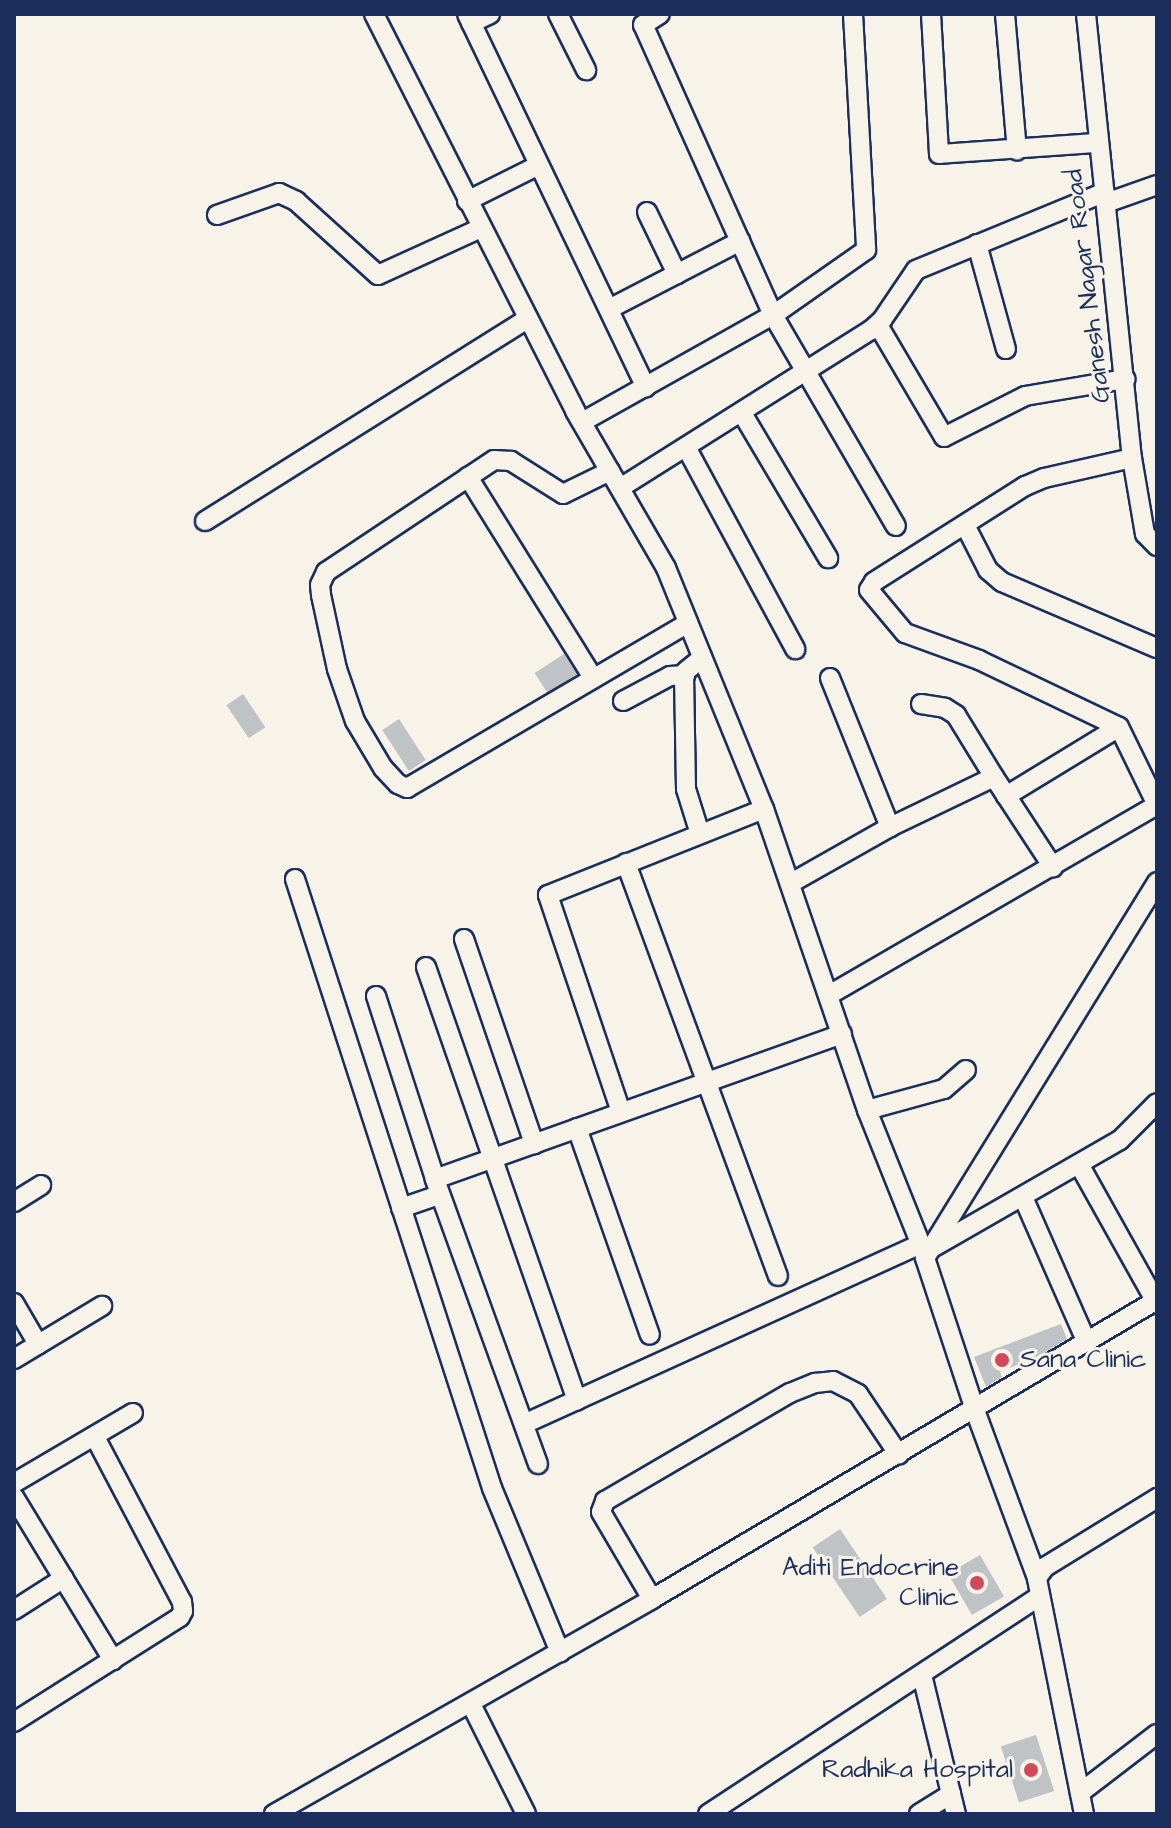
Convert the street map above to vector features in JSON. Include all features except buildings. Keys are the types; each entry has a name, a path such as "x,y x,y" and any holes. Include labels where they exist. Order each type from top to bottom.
{"street":[{"path":"374,14 582,422 666,568 764,809 867,1110 925,1249 975,1410 1038,1587 1084,1814"},
{"path":"490,14 469,19 646,387"},
{"path":"558,14 586,70"},
{"path":"660,14 640,20 773,315 896,526"},
{"path":"582,422 773,315 866,250 853,14"},
{"path":"931,14 936,151 947,156 1097,143"},
{"path":"1005,14 1017,150"},
{"name":"Ganesh Nagar Road","path":"1086,14 1132,458 1145,534 1157,546"},
{"path":"467,201 539,165"},
{"path":"620,488 807,373 878,325 916,270 977,244 1105,198 1157,185"},
{"path":"217,215 279,193 296,201 378,275 481,228"},
{"path":"647,212 677,274"},
{"path":"609,309 740,241"},
{"path":"977,244 1006,349"},
{"path":"205,521 528,318"},
{"path":"878,325 944,437 1025,396 1126,379"},
{"path":"742,413 828,558"},
{"path":"686,447 795,649"},
{"path":"829,995 1157,805 1119,727 979,660 905,633 870,593 874,582 1044,478 1132,458"},
{"path":"610,471 563,494 505,459 494,460 326,572 320,585 344,690 355,721 383,768 398,784 407,788 688,623"},
{"path":"468,477 593,678"},
{"path":"965,525 988,570 1002,582 1157,648"},
{"path":"623,701 670,676 685,675 702,658"},
{"path":"685,675 686,789 700,834"},
{"path":"830,678 890,827"},
{"path":"921,704 945,708 956,715 1053,867"},
{"path":"1006,796 1119,727"},
{"path":"791,883 890,827 994,777"},
{"path":"621,1112 547,898 626,863 764,809"},
{"path":"626,863 778,1276"},
{"path":"295,879 492,1488 560,1652"},
{"path":"925,1249 1154,892"},
{"path":"464,939 534,1144"},
{"path":"426,967 577,1400"},
{"path":"376,996 437,1187 538,1464"},
{"path":"401,1208 493,1159 842,1034"},
{"path":"867,1110 944,1089 966,1070"},
{"path":"524,1424 925,1249 1080,1166 1120,1140 1157,1103"},
{"path":"577,1128 650,1335"},
{"path":"275,1814 471,1704 1156,1303 1080,1166"},
{"path":"14,1202 41,1185"},
{"path":"1023,1197 1087,1343"},
{"path":"14,1303 38,1344"},
{"path":"14,1359 102,1306"},
{"path":"652,1599 601,1512 605,1501 790,1393 815,1383 833,1381 858,1394 899,1455"},
{"path":"14,1483 133,1413"},
{"path":"14,1722 180,1617 184,1607 95,1437"},
{"path":"14,1497 113,1660"},
{"path":"708,1814 922,1675 1038,1587 1045,1567 1157,1498"},
{"path":"14,1610 64,1578"},
{"path":"922,1675 956,1814"},
{"path":"471,1704 526,1814"},
{"path":"1080,1793 1157,1734"},
{"path":"919,1814 951,1794"}],"place":[{"name":"Sana Clinic","path":"1002,1360"},
{"name":"Aditi Endocrine Clinic","path":"977,1583"},
{"name":"Radhika Hospital","path":"1031,1770"}]}
